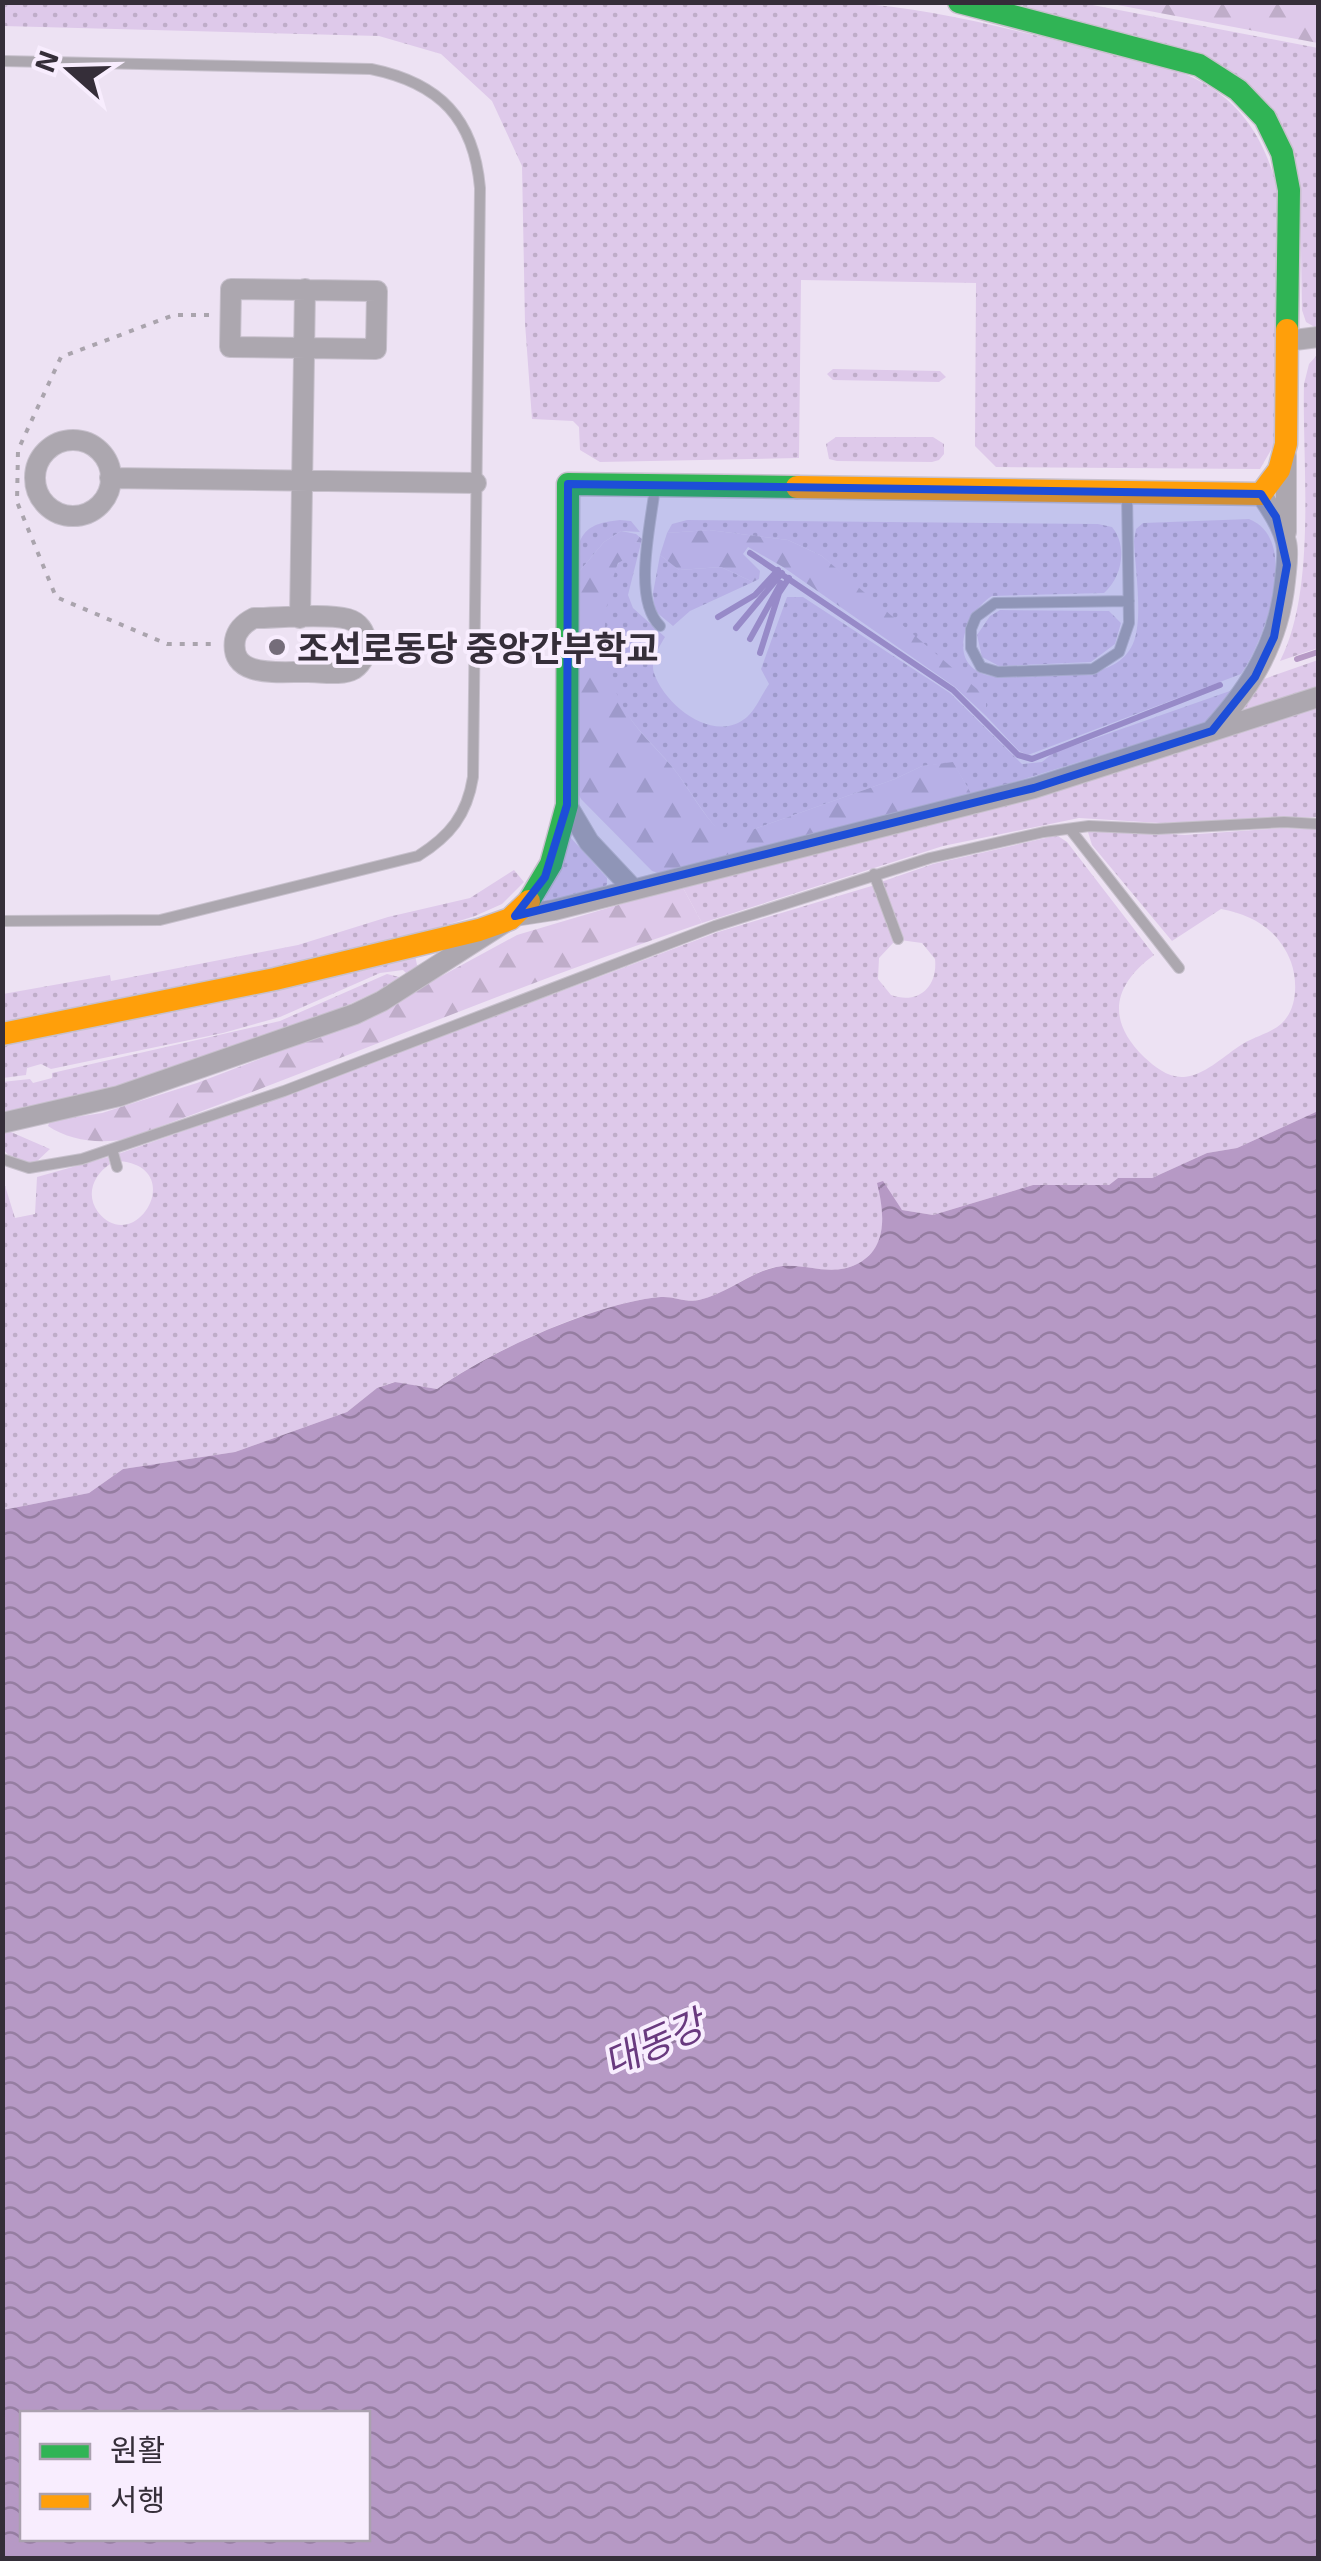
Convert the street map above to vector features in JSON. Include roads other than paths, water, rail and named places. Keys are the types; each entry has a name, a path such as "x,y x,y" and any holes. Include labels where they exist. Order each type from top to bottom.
{"street":[{"path":"959,2 1199,65 1238,90 1265,118 1282,153 1289,190 1282,606 1274,637 1255,677 1212,731"},
{"path":"231,288 305,289 377,290 376,349 230,347 231,288"},
{"path":"300,618 305,289"},
{"path":"1287,341 1318,337"},
{"path":"77,440 100,451 107,461 110,478 105,498 97,508 74,516 50,509 26,477 53,445 77,440"},
{"path":"1261,494 1279,470 1286,444"},
{"path":"110,478 476,483"},
{"path":"2,1122 119,1096 356,1014 382,1002 515,916 546,877 558,850 567,805 568,484 1261,494"},
{"path":"1261,494 1286,543"},
{"path":"254,618 300,618 347,619 355,623 365,637 365,655 346,672 254,671 240,661 234,645 240,628 254,618"},
{"path":"2,1034 217,992 407,947 515,916 634,890 1034,788 1318,696"},
{"path":"567,805 589,842 634,890"}],"lane":[{"path":"2,61 372,69 396,74 424,86 449,106 467,131 477,159 480,188 473,777 469,801 458,822 442,841 418,856 160,920 2,921"},
{"path":"655,486 646,601 650,617 660,626"},
{"path":"1128,492 1128,601 1126,638 1119,652 1093,668 998,672 981,667 971,648 976,617 995,603 1128,601"},
{"path":"2,1159 29,1168 82,1160 284,1091 715,926 874,874 968,849 1089,826 1318,824"},
{"path":"1070,829 1178,968"},
{"path":"874,874 898,940"},
{"path":"112,1149 117,1167"}],"water":[{"name":"대동강","path":"1318,1111 1318,2558 3,2558 3,1510 89,1493 123,1469 235,1452 347,1412 377,1388 395,1382 437,1389 514,1345 607,1308 661,1297 699,1300 776,1267 847,1268 875,1249 882,1228 877,1183 883,1181 902,1210 933,1215 1033,1185 1109,1185 1118,1178 1152,1178 1207,1153 1237,1148"}],"waterway":[{"path":"750,553 953,690 1018,755 1032,759 1220,685"},
{"path":"718,617 755,595 778,570"},
{"path":"736,628 782,573"},
{"path":"760,653 779,593 789,578"},
{"path":"750,639 781,583"},
{"path":"1297,659 1318,652"}],"place":[{"name":"조선로동당 중앙간부학교","path":"277,647"}]}
